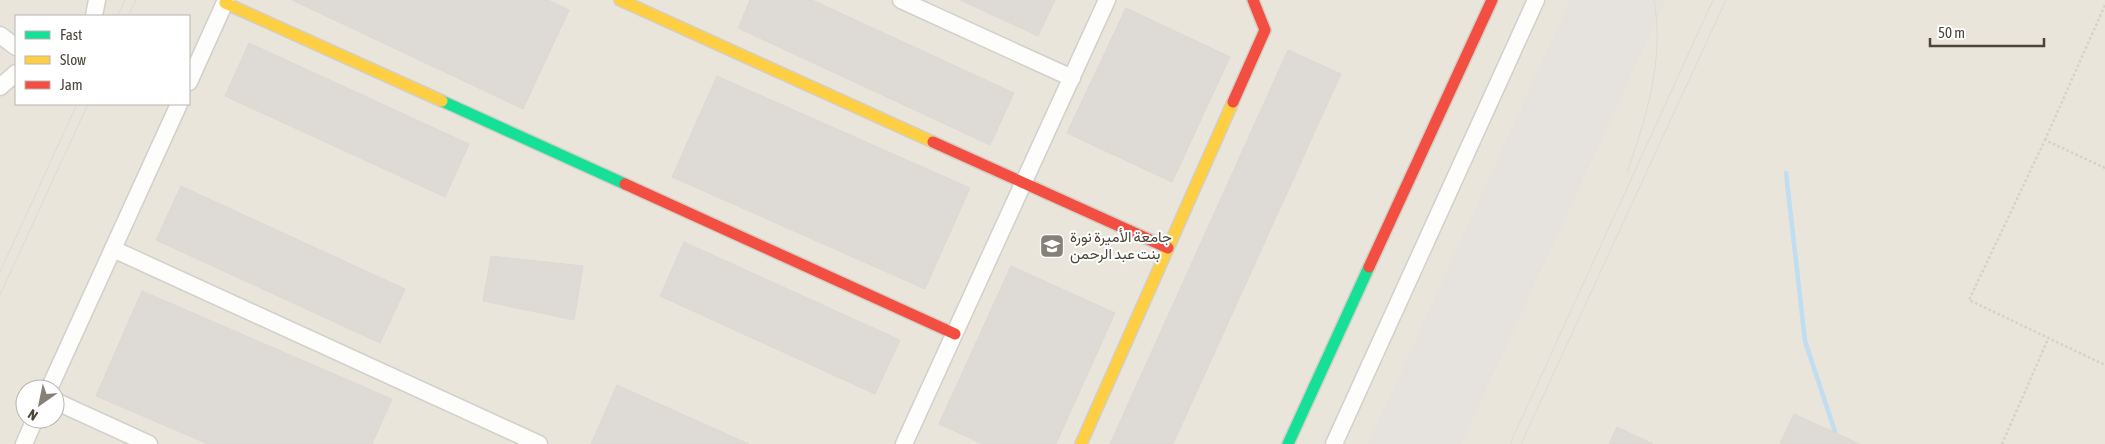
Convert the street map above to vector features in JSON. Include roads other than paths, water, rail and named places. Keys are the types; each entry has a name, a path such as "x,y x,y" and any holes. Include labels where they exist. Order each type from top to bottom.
{"street":[{"path":"94,15 97,0"},
{"path":"620,0 1168,248"},
{"path":"901,0 1072,78"},
{"path":"904,444 1107,0"},
{"path":"1081,444 1265,30 1253,0"},
{"path":"1480,0 1484,18"},
{"path":"1288,444 1492,0"},
{"path":"1334,444 1536,0"},
{"path":"190,80 225,1 954,334"},
{"path":"0,35 15,46"},
{"path":"0,88 15,75"},
{"path":"54,379 179,105"},
{"path":"113,249 539,444"},
{"path":"65,406 149,444"},
{"path":"24,444 31,429"}],"waterway":[{"path":"1786,173 1805,341 1839,444"}],"tram line":[{"path":"118,15 125,0"},
{"path":"128,15 136,0"},
{"path":"1627,173 1641,131 1652,88 1657,44 1654,0"},
{"path":"1510,444 1713,0"},
{"path":"1521,444 1726,0"},
{"path":"0,272 77,105"},
{"path":"0,295 88,105"}],"place":[{"name":"جامعة الأميرة نورة بنت عبد الرحمن","path":"1052,246"}]}
